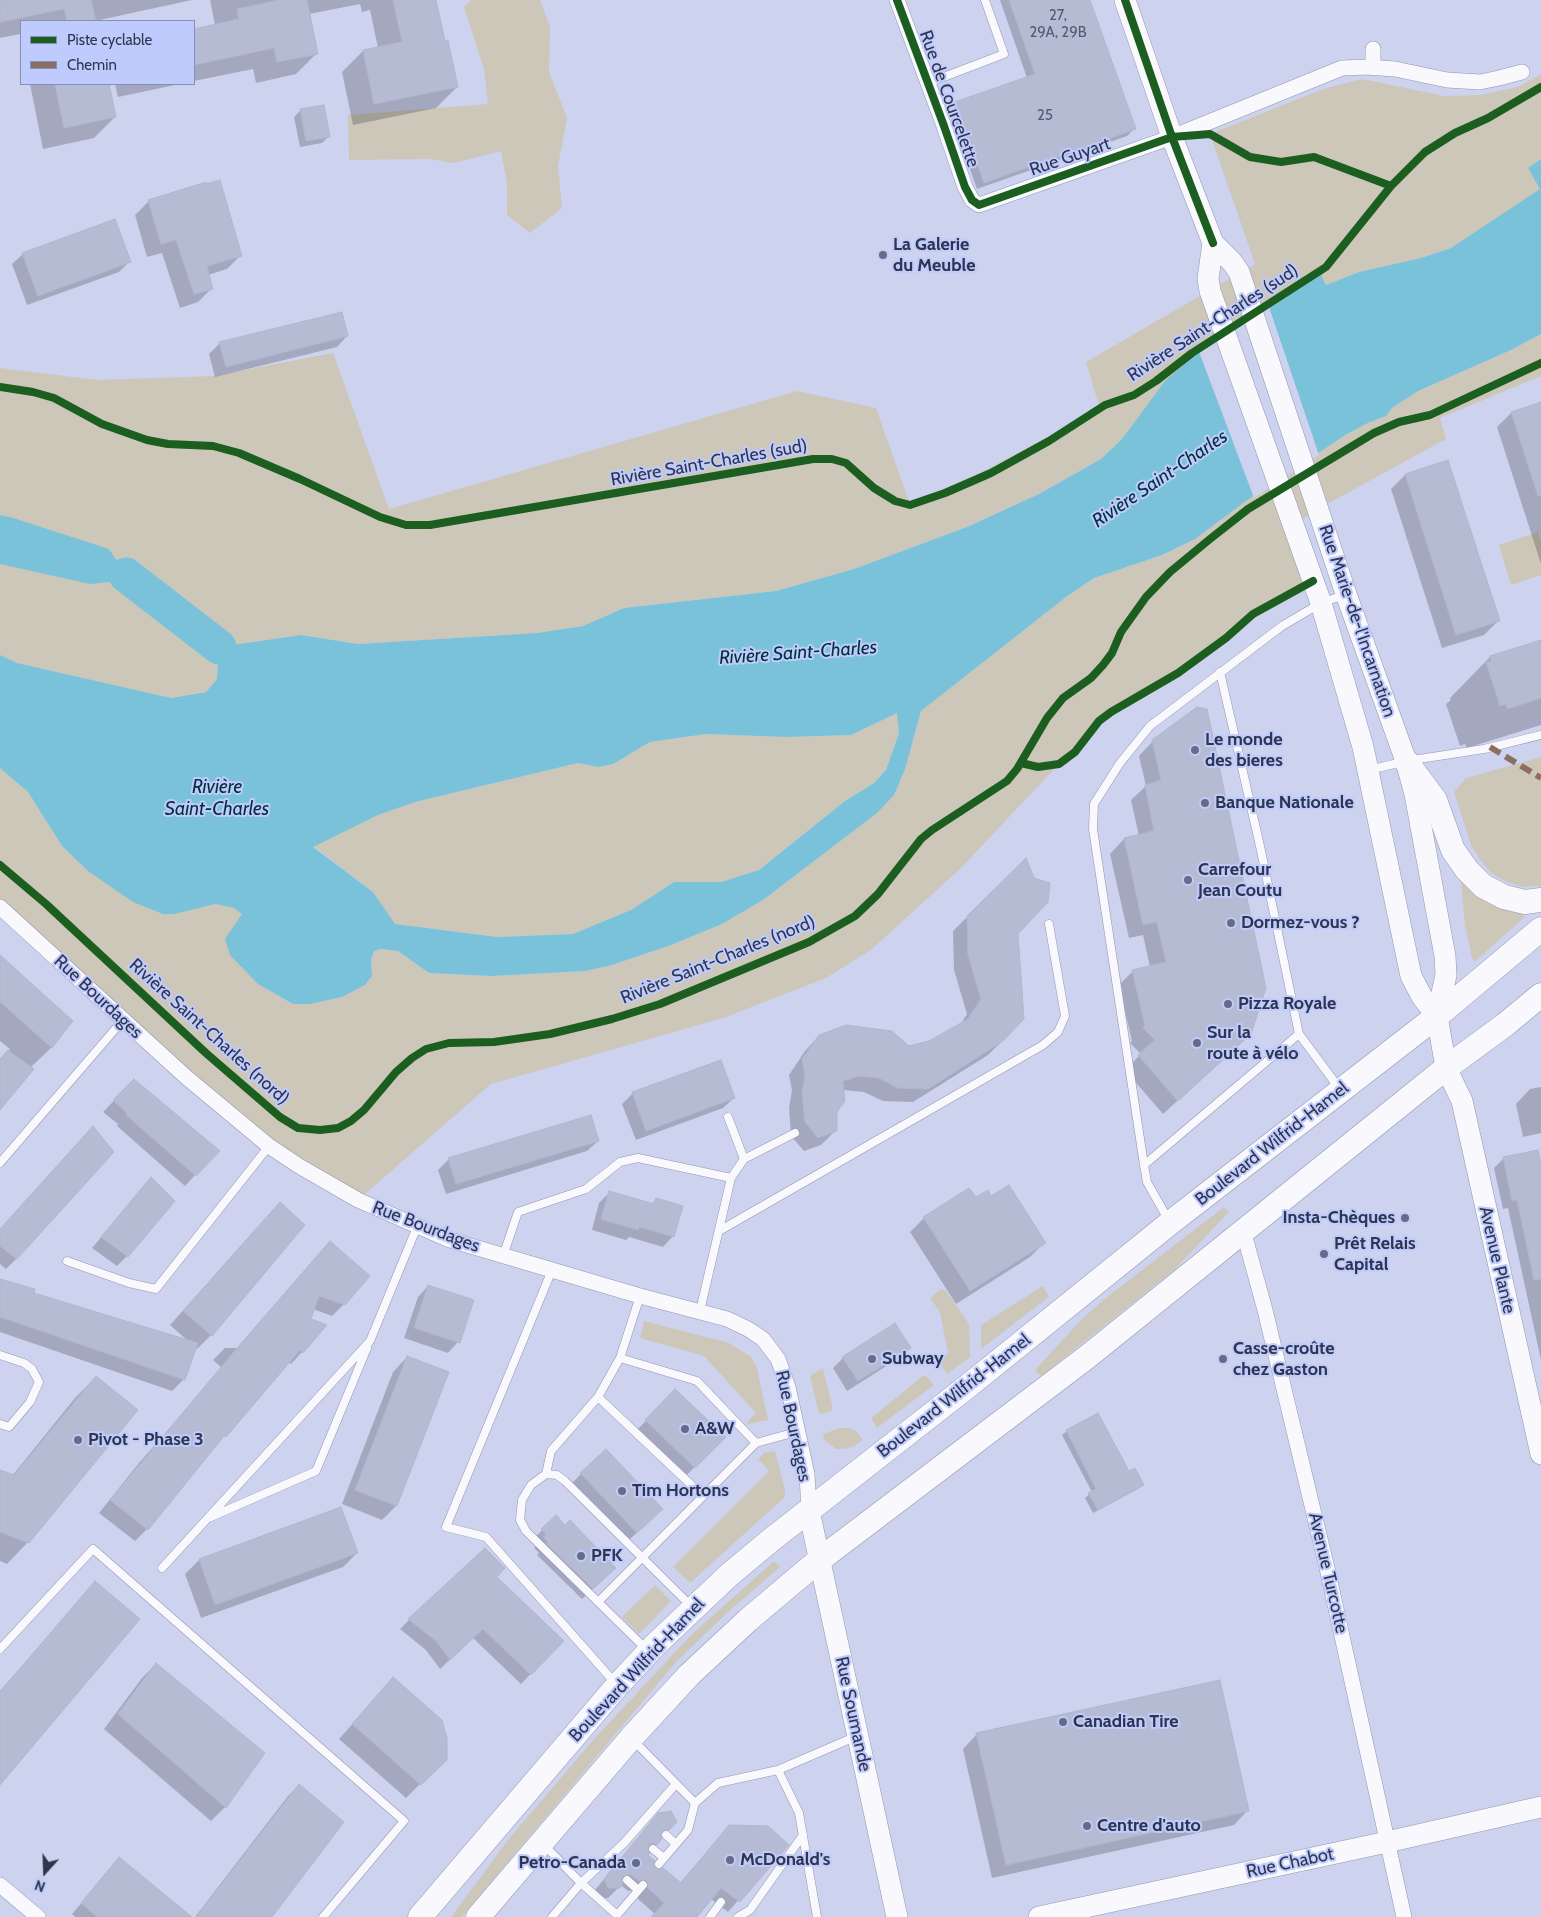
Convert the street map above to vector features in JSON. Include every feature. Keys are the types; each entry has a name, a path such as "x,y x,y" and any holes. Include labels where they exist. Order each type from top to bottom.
{"main road":[{"name":"Rue Marie-de-l'Incarnation","path":"1125,0 1172,137 1213,244 1232,262 1239,272 1346,594 1406,761 1425,842 1445,956 1446,975 1437,1016 1446,1068"},
{"name":"Rue Marie-de-l'Incarnation","path":"1213,244 1208,279 1210,290 1321,603 1369,770 1411,976 1422,998 1437,1016"},
{"path":"1406,761 1435,800 1453,850 1466,870 1483,886 1504,897 1525,902 1541,900"},
{"name":"Boulevard Wilfrid-Hamel","path":"420,1917 617,1686 693,1608 771,1540 1170,1223 1437,1016 1541,929"},
{"path":"478,1917 631,1738 688,1675 748,1620 818,1561 1087,1357 1446,1068 1506,1024 1541,995"},
{"name":"Avenue Plante","path":"1446,1068 1462,1101 1541,1454"},
{"name":"Rue Soumande","path":"809,1511 818,1561 829,1602 897,1917"},
{"name":"Rue Chabot","path":"1039,1917 1541,1807"}],"street":[{"name":"Rue de Courcelette","path":"896,0 965,187 972,200 979,206"},
{"path":"1373,49 1373,67"},
{"name":"Rue Guyart","path":"979,206 1172,137 1342,68 1373,67 1395,69 1447,80 1480,82 1522,72"},
{"name":"Rue Bourdages","path":"0,907 186,1078 269,1146 299,1166 358,1200 447,1239 640,1296 727,1319 763,1339 778,1359 788,1387 796,1432 807,1474 809,1511"},
{"name":"Avenue Turcotte","path":"1243,1230 1265,1310 1325,1558 1404,1917"},
{"path":"0,1885 38,1917"}],"lane":[{"path":"928,83 1004,54 985,0"},
{"path":"1170,1223 1147,1182 1093,829 1094,804 1120,763 1150,726 1282,626 1321,603 1346,594"},
{"path":"1220,672 1260,846 1299,1034 1341,1090"},
{"path":"1369,770 1406,761 1484,749 1541,736"},
{"path":"719,1231 1043,1045 1058,1032 1065,1016 1050,924"},
{"path":"0,1163 123,1020"},
{"path":"1144,1165 1299,1034"},
{"path":"728,1117 744,1159"},
{"path":"700,1312 731,1178 744,1159 795,1133"},
{"path":"67,1261 129,1283 156,1289 269,1146"},
{"path":"502,1256 518,1212 586,1189 620,1162 638,1158 731,1178"},
{"path":"208,1518 316,1471 417,1227"},
{"path":"552,1270 446,1527 486,1537 617,1686"},
{"path":"546,1474 551,1450 598,1397 620,1358 640,1296"},
{"path":"162,1568 370,1342"},
{"path":"0,1355 24,1363 32,1369 39,1382 30,1402 9,1427 0,1424"},
{"path":"620,1358 698,1381 756,1444"},
{"path":"598,1397 703,1496"},
{"path":"598,1602 756,1444 796,1432"},
{"path":"649,1652 526,1531 520,1520 522,1500 531,1485 546,1474 557,1475 565,1481 693,1608"},
{"path":"0,1648 93,1550 404,1821 323,1917"},
{"path":"653,1849 662,1861 688,1830 696,1803 718,1782 778,1770 857,1736"},
{"path":"631,1738 696,1803"},
{"path":"778,1770 799,1813 817,1917"},
{"path":"552,1917 581,1883 637,1834 676,1784"},
{"path":"666,1835 676,1844"},
{"path":"738,1917 749,1913 803,1835"},
{"path":"542,1842 581,1883 619,1916 641,1888 627,1880"},
{"path":"606,1861 613,1868"},
{"path":"710,1917 722,1902"}],"shaded area":[{"path":"471,0 540,0 550,27 549,72 567,118 558,166 562,208 530,233 507,215 507,184 501,151 454,163 429,159 349,160 348,115 488,104 484,69 464,7"},
{"path":"1541,74 1541,159 1528,168 1541,189 1451,248 1421,258 1359,272 1326,285 1320,273 1253,317 1134,424 1122,439 1101,459 1039,494 967,527 854,569 776,591 624,608 583,626 537,633 358,644 301,635 219,647 217,679 206,692 170,698 17,663 0,655 0,564 22,568 10,517 0,515 0,368 97,380 214,376 333,353 389,509 797,391 876,408 910,504 912,504 924,501 961,483 1100,409 1086,362 1255,264 1210,134 1326,88 1362,79 1444,96 1480,95 1518,87"},
{"path":"1541,334 1541,376 1440,418 1446,439 1294,524 1313,581 1253,614 1226,638 1178,673 1099,721 1075,752 1059,764 961,868 872,949 826,978 723,1018 491,1084 358,1200 299,1166 0,907 0,768 28,792 62,846 88,871 205,905 215,904 234,908 243,914 237,923 258,984 293,1004 310,1004 342,997 365,985 372,976 371,960 374,951 381,949 398,951 429,973 492,976 584,971 612,965 671,945 722,924 763,900 877,813 914,737 921,711 1066,597 1094,578 1162,555 1195,539 1246,501 1347,434 1386,416 1392,408 1418,391 1511,350"},
{"path":"1538,532 1541,542 1541,575 1511,585 1499,545"},
{"path":"897,713 899,733 886,770 874,783 845,801 759,870 721,882 674,882 631,910 573,934 497,937 394,924 373,892 313,846 378,815 415,802 578,763 598,767 613,764 650,742 706,734 786,737 851,735"},
{"path":"1541,757 1541,886 1524,887 1507,882 1491,873 1481,861 1471,845 1454,792 1466,778"},
{"path":"1460,871 1523,911 1524,918 1474,962 1465,925"},
{"path":"1224,1207 1229,1212 1174,1270 1041,1376 1035,1370 1081,1320 1102,1301"},
{"path":"1043,1286 1049,1297 981,1349 981,1325"},
{"path":"941,1289 946,1291 969,1324 970,1357 947,1374 939,1363 948,1353 940,1312 930,1298"},
{"path":"644,1321 729,1343 751,1357 757,1368 768,1420 748,1424 748,1421 756,1413 704,1356 640,1338"},
{"path":"823,1368 833,1409 830,1412 819,1414 810,1376"},
{"path":"923,1376 926,1376 934,1385 877,1428 871,1418"},
{"path":"840,1428 849,1428 856,1431 863,1440 845,1449 836,1449 824,1440 823,1434"},
{"path":"775,1451 785,1497 690,1583 673,1567 769,1471 758,1459 764,1453"},
{"path":"773,1562 780,1567 728,1612 676,1662 462,1917 451,1917 508,1840 595,1738 692,1634"},
{"path":"655,1585 671,1601 639,1634 622,1617"}],"water":[{"name":"Rivière Saint-Charles","path":"1541,159 1541,334 1511,350 1418,391 1392,408 1386,416 1347,434 1246,501 1195,539 1162,555 1094,578 1066,597 921,711 905,769 894,795 877,813 763,900 722,924 671,945 612,965 585,971 492,976 429,973 398,951 381,949 374,951 371,960 372,976 365,985 342,997 310,1004 293,1004 258,984 230,955 225,939 242,914 234,908 215,904 174,914 163,914 133,902 88,871 62,846 28,792 0,768 0,655 17,663 171,698 206,692 217,679 219,647 301,635 358,644 537,633 583,626 624,608 776,591 854,569 967,527 1039,494 1101,459 1122,439 1165,381 1200,351 1320,273 1326,285 1359,272 1421,258 1451,248 1540,189 1528,168","holes":["897,713 899,733 886,770 874,783 845,801 759,870 721,882 674,882 631,910 573,934 497,937 395,924 373,892 313,847 378,815 415,802 578,763 598,767 613,764 650,742 706,734 786,737 851,735"]},
{"path":"0,515 109,549 126,575 109,582 90,584 0,564"}],"pier":[{"path":"1268,304 1319,455 1254,498 1198,349"}],"building":[{"path":"0,0 91,0 96,20 67,20 64,9 0,22"},
{"path":"279,0 307,0 318,54 277,62 274,48 195,65 195,29 239,19 237,9"},
{"path":"393,0 436,0 445,41 448,40 458,87 374,104 363,50 402,42"},
{"path":"1009,0 1090,0 1136,129 984,183 955,102 1035,74"},
{"path":"55,85 109,85 116,117 64,128"},
{"path":"324,105 330,137 306,141 300,109"},
{"path":"220,180 242,256 207,266 213,289 194,294 176,240 161,244 148,200 206,182 206,184"},
{"path":"115,219 131,262 38,296 22,253"},
{"path":"342,312 348,336 226,367 219,342"},
{"path":"1541,402 1541,495 1538,496 1511,412"},
{"path":"1448,460 1500,621 1456,635 1405,474"},
{"path":"1541,640 1541,698 1507,709 1506,704 1500,706 1486,662 1491,661 1490,656"},
{"name":"Carrefour Jean Coutu","path":"1197,707 1207,709 1266,988 1251,1034 1178,1101 1138,1055 1155,1040 1143,1028 1145,1025 1132,970 1166,962 1157,922 1143,925 1124,838 1154,831 1145,785 1161,780 1152,740"},
{"path":"1026,858 1034,878 1050,883 1048,902 1018,934 1024,1019 1003,1041 928,1089 898,1088 879,1078 859,1076 843,1081 845,1101 837,1112 837,1131 818,1138 805,1122 802,1093 805,1076 802,1059 819,1035 846,1025 892,1031 909,1046 929,1041 968,1019 981,999 968,955 967,916"},
{"path":"0,955 73,1021 52,1048 0,1002"},
{"path":"8,1050 34,1069 0,1110 0,1059"},
{"path":"721,1060 735,1098 646,1131 632,1092"},
{"path":"134,1079 220,1151 196,1176 126,1115 127,1113 113,1100"},
{"path":"591,1115 599,1141 456,1184 448,1158"},
{"path":"93,1126 114,1152 17,1259 0,1246 0,1229"},
{"path":"1538,1150 1541,1164 1541,1279 1534,1280 1517,1200 1512,1201 1503,1157"},
{"path":"151,1177 175,1201 128,1257 101,1237"},
{"path":"1009,1185 1046,1243 970,1291 923,1217 969,1188 976,1197 988,1190 991,1196"},
{"path":"609,1191 654,1204 656,1198 683,1206 674,1237 639,1227 638,1230 601,1219"},
{"path":"280,1202 305,1225 212,1336 183,1311"},
{"path":"330,1241 370,1276 345,1305 319,1296 311,1319 327,1325 303,1353 300,1350 226,1437 224,1436 148,1530 110,1500 232,1354"},
{"path":"0,1279 35,1289 34,1293 198,1343 185,1380 0,1317"},
{"path":"428,1285 474,1300 460,1343 414,1328"},
{"path":"895,1323 911,1348 858,1381 842,1357"},
{"path":"407,1356 449,1372 397,1506 355,1490"},
{"name":"Pivot - Phase 3","path":"96,1376 138,1410 29,1543 0,1532 0,1470 14,1475"},
{"name":"A&W","path":"675,1389 726,1437 695,1468 645,1420"},
{"path":"1098,1413 1129,1471 1135,1468 1144,1485 1098,1510 1088,1493 1096,1489 1066,1430"},
{"name":"Tim Hortons","path":"606,1449 663,1509 637,1533 580,1473"},
{"path":"341,1507 358,1553 215,1605 199,1559"},
{"name":"PFK","path":"556,1515 565,1525 570,1520 616,1568 593,1589 547,1544 548,1542 543,1537 546,1534 541,1529"},
{"path":"485,1548 505,1568 497,1577 564,1641 531,1675 483,1629 450,1660 436,1641 408,1619"},
{"path":"95,1581 140,1619 0,1785 0,1692"},
{"path":"156,1663 265,1753 226,1808 118,1714"},
{"path":"393,1677 442,1720 447,1738 447,1760 421,1785 352,1724"},
{"path":"1220,1680 1249,1811 1006,1865 976,1733"},
{"path":"299,1784 344,1822 272,1917 196,1917"},
{"path":"671,1811 677,1822 669,1830 662,1832 662,1839 657,1845 653,1843 647,1849 650,1853 648,1855 655,1861 656,1869 663,1868 681,1883 729,1825 768,1826 789,1845 740,1902 721,1888 697,1917 651,1917 664,1903 648,1888 646,1880 639,1881 631,1875 626,1875 622,1878 623,1884 620,1888 608,1888 604,1879 658,1813"},
{"path":"119,1857 192,1917 97,1917 81,1903"}],"waterway":[{"path":"126,575 219,647"}],"marked path":[{"path":"1490,747 1541,778"}],"cycle path":[{"path":"897,0 965,187 972,200 979,205 1172,137 1210,134 1250,157 1281,162 1314,157 1391,186"},
{"path":"1125,0 1172,137 1213,243"},
{"name":"Rivière Saint-Charles (sud)","path":"0,387 33,392 54,398 102,424 147,440 168,444 213,446 239,453 300,479 380,517 406,525 430,525 813,459 832,459 846,463 874,488 895,501 910,505 945,493 991,473 1049,441 1105,405 1134,395 1156,381 1192,353 1326,267 1391,186 1425,152 1455,133 1488,118 1541,87"},
{"name":"Rivière Saint-Charles (nord)","path":"0,865 46,904 207,1054 280,1117 298,1128 320,1130 338,1128 351,1121 364,1110 396,1072 426,1049 449,1043 494,1042 550,1034 612,1019 660,1004 809,942 855,916 878,894 921,839 1007,781 1017,769 1047,718 1063,698 1091,678 1103,665 1112,653 1121,632 1146,597 1170,572 1210,539 1248,509 1374,433 1399,422 1430,415 1541,363"},
{"path":"1021,763 1038,767 1059,764 1075,752 1099,721 1111,712 1178,673 1226,638 1253,614 1313,581"}],"place":[{"name":"La Galerie du Meuble","path":"883,255"},
{"name":"Le monde des bieres","path":"1195,750"},
{"name":"Banque Nationale","path":"1205,803"},
{"name":"Carrefour Jean Coutu","path":"1188,880"},
{"name":"Dormez-vous ?","path":"1231,923"},
{"name":"Pizza Royale","path":"1228,1004"},
{"name":"Sur la route à vélo","path":"1197,1043"},
{"name":"Insta-Chèques","path":"1405,1218"},
{"name":"Prêt Relais Capital","path":"1324,1254"},
{"name":"Subway","path":"872,1359"},
{"name":"Casse-croûte chez Gaston","path":"1223,1359"},
{"name":"A&W","path":"685,1429"},
{"name":"Pivot - Phase 3","path":"78,1440"},
{"name":"Tim Hortons","path":"622,1491"},
{"name":"PFK","path":"581,1556"},
{"name":"Canadian Tire","path":"1063,1722"},
{"name":"Centre d'auto","path":"1087,1826"},
{"name":"McDonald's","path":"730,1860"},
{"name":"Petro-Canada","path":"636,1863"}]}
